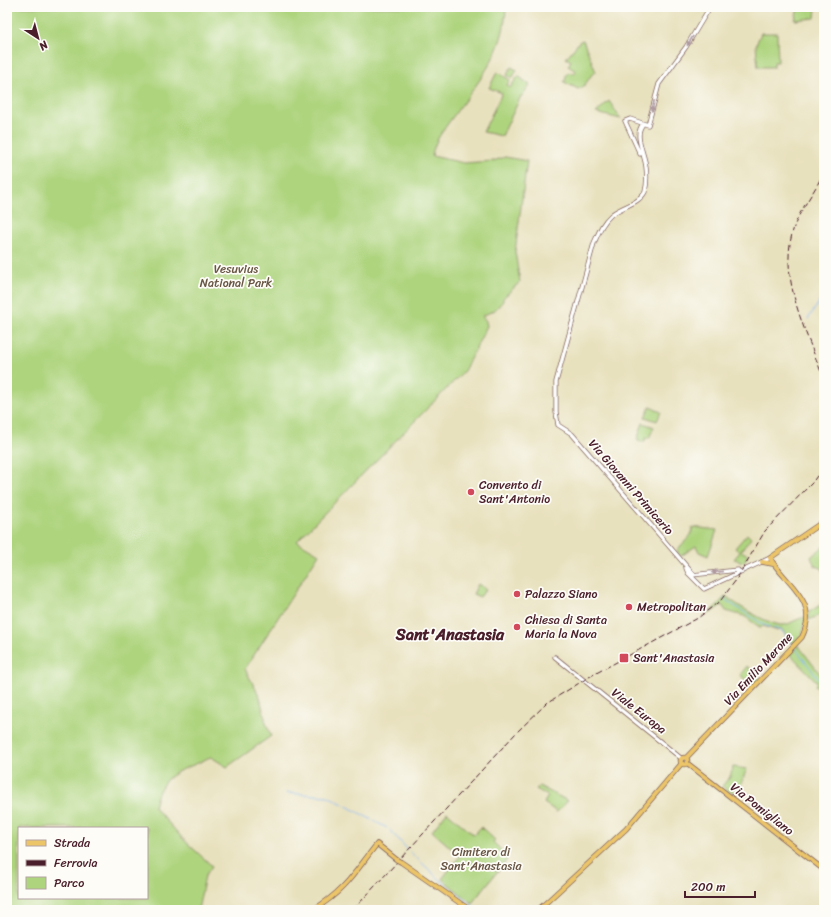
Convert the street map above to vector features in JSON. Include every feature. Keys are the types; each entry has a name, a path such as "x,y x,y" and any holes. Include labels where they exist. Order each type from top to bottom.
{"main road":[{"path":"770,558 824,521"},
{"path":"762,562 774,564 773,559 776,554"},
{"name":"Via Emilio Merone","path":"538,910 626,829 684,761 797,644 803,634 807,620 805,604 770,558"},
{"name":"Via Pomigliano","path":"684,761 824,870"},
{"path":"313,910 327,902 344,887 377,844 470,910"}],"street":[{"path":"641,153 624,121 630,119 643,124 648,124 657,87 689,43 710,7"},
{"path":"641,153 639,133 643,124"},
{"name":"Via Giovanni Primicerio","path":"641,153 647,172 644,194 612,214 603,223 594,243 556,382 556,412 558,425 572,434 685,566 690,575 704,589 730,576"},
{"path":"730,576 770,558"},
{"path":"690,575 743,569"},
{"path":"730,576 732,571"},
{"name":"Viale Europa","path":"555,657 684,761"}],"green space":[{"name":"Vesuvius National Park","path":"7,7 506,7 501,39 495,54 480,80 439,136 432,156 464,163 493,161 505,157 527,161 515,252 520,282 503,298 503,301 495,310 482,316 486,321 487,326 464,371 297,541 319,554 245,669 260,697 266,723 271,736 227,767 211,757 181,770 167,779 157,795 154,807 185,841 212,866 205,876 198,910 7,910"},
{"path":"807,7 816,7 815,18 795,20 798,8 806,10"},
{"path":"761,33 777,33 778,62 774,62 774,67 758,67 756,45"},
{"path":"583,40 596,72 593,73 584,86 578,89 564,82 566,79 565,77 569,72 574,74 576,71 568,66 571,61 566,58 580,41"},
{"path":"511,67 517,70 512,78 507,75"},
{"path":"497,72 510,80 507,85 510,88 518,76 530,85 520,98 502,136 483,132 502,93 489,88"},
{"path":"609,101 621,119 596,113"},
{"path":"650,407 661,412 657,421 645,417"},
{"path":"643,423 654,427 649,438 646,438 644,442 637,440"},
{"path":"692,527 717,530 708,556 699,552 696,546 681,556 677,552 691,534"},
{"path":"747,534 751,538 741,551 748,555 744,562 734,559 740,552 735,548"},
{"path":"824,546 824,573 822,568 815,566 811,557"},
{"path":"478,584 486,589 480,597 473,594"},
{"path":"726,596 753,614 776,624 785,625 806,617 802,634 794,644 781,629 778,631 763,626 761,628 744,616 726,611 722,605 707,615"},
{"path":"824,603 824,613 809,620 809,612"},
{"path":"798,645 824,679 824,694 815,685 817,682 790,654"},
{"path":"747,666 760,678 753,687 740,675"},
{"path":"733,767 747,769 741,784 734,792 729,792 722,786 730,777"},
{"path":"539,786 568,801 557,812 544,803 548,796 536,789"},
{"name":"Cimitero di Sant'Anastasia","path":"447,812 474,835 481,827 495,840 493,842 507,856 506,861 472,903 442,879 460,856 432,831"}],"waterway":[{"path":"808,319 824,295"},
{"path":"724,599 764,625 782,631 792,644"},
{"path":"795,648 824,686"},
{"path":"286,793 328,796 387,828"},
{"path":"390,830 407,849"},
{"path":"410,852 439,879 478,910"}],"railway":[{"path":"824,171 794,227 790,246 789,266 796,305 824,380"},
{"path":"353,910 516,733 547,703 589,677 698,618 721,600 736,580 765,531 812,483 824,466"}],"place":[{"name":"Convento di Sant'Antonio","path":"471,492"},
{"name":"Palazzo Siano","path":"517,594"},
{"name":"Metropolitan","path":"629,607"},
{"name":"Chiesa di Santa Maria la Nova","path":"517,627"},
{"name":"Sant'Anastasia","path":"624,658"}],"district":[{"name":"Sant'Anastasia","path":"450,634"}]}
